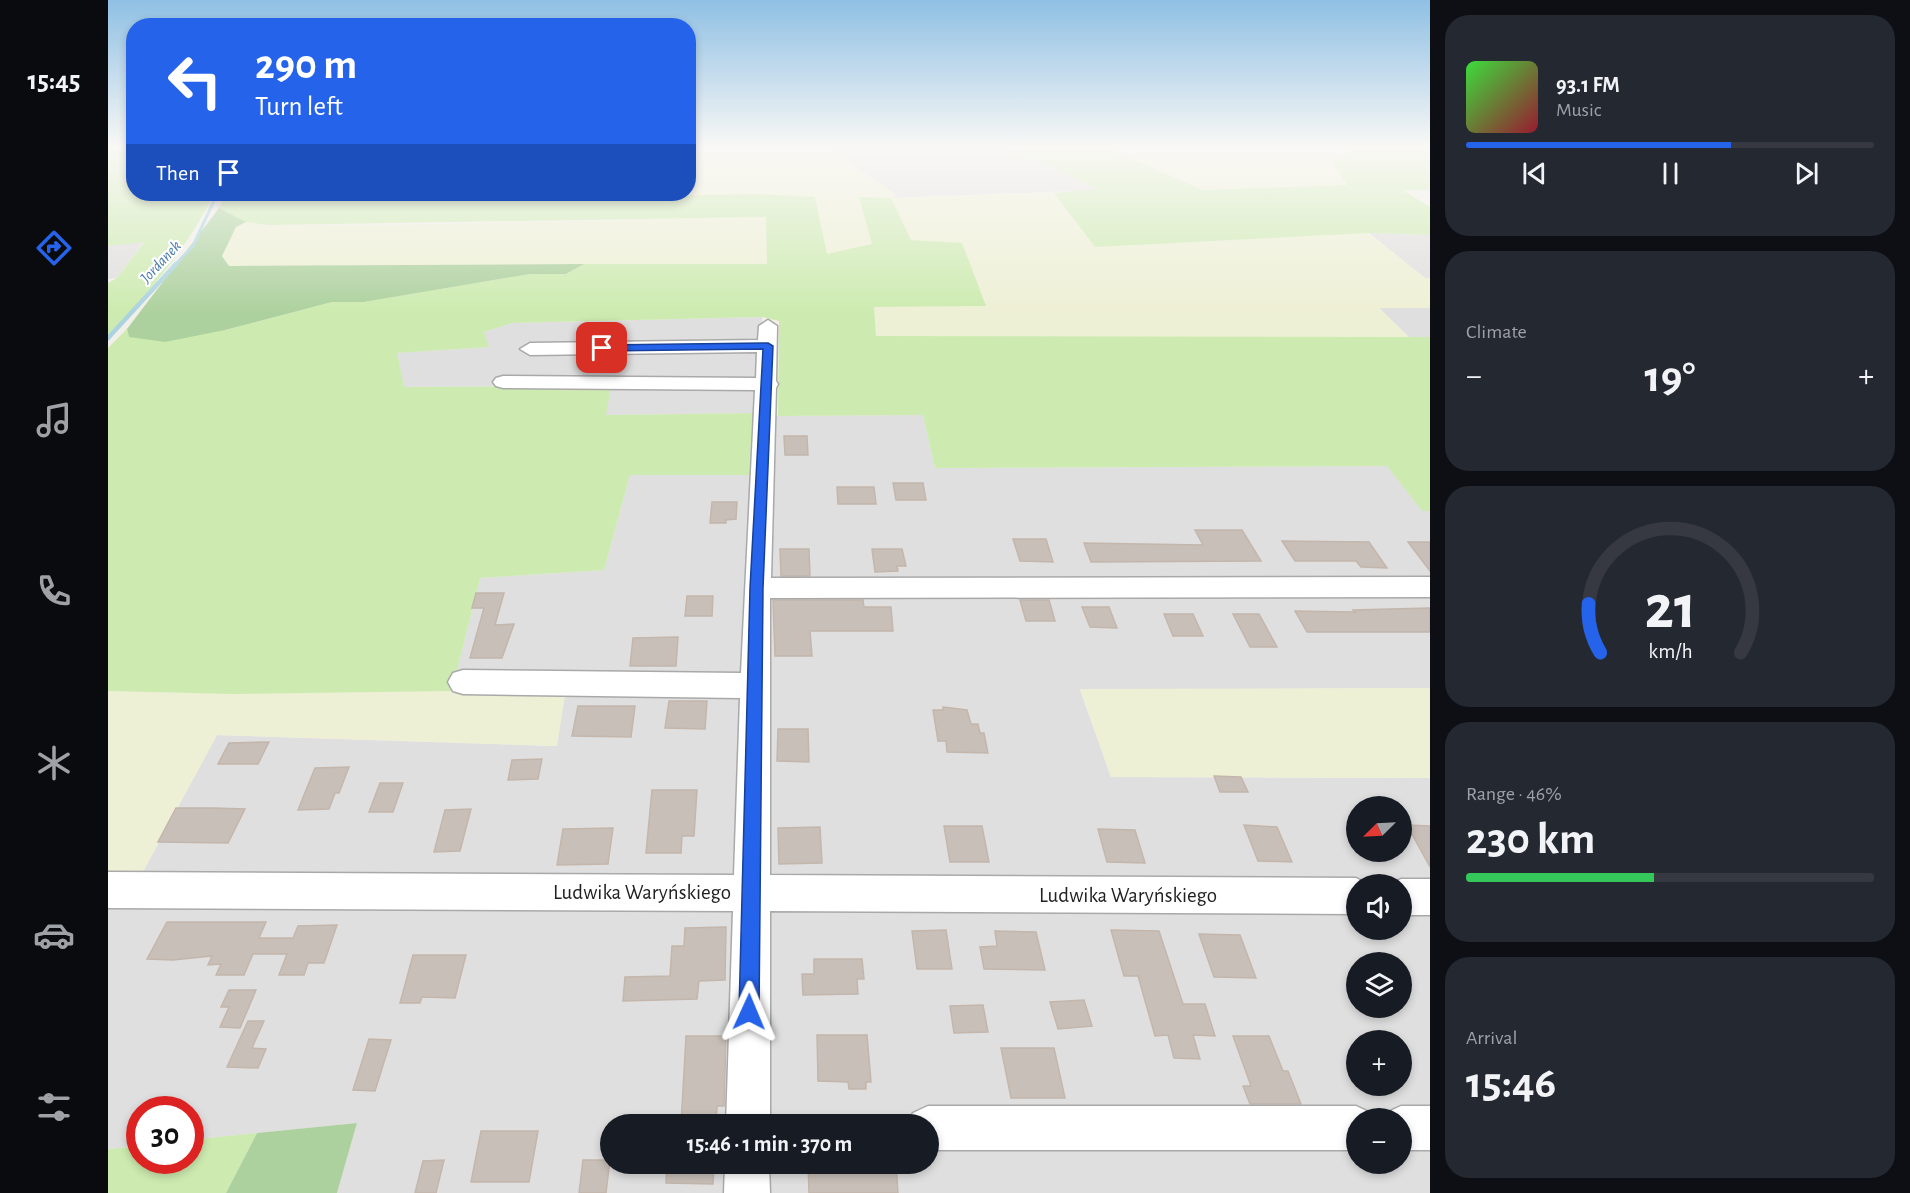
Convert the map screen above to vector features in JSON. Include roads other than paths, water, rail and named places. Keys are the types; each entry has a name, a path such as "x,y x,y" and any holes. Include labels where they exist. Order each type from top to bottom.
{"street":[{"path":"530,349 768,336 768,384 757,588 748,1114"},
{"path":"503,382 768,384"},
{"path":"757,588 1430,587"},
{"path":"462,682 756,686"},
{"name":"Ludwika Waryńskiego","path":"108,890 1346,896"},
{"path":"1412,897 1430,897"},
{"path":"939,1128 1346,1128"},
{"path":"1412,1128 1430,1128"},
{"path":"747,1174 747,1193"}],"waterway":[{"name":"Jordanek","path":"175,265 193,246 213,202"},
{"name":"Jordanek","path":"108,338 176,264"}]}
